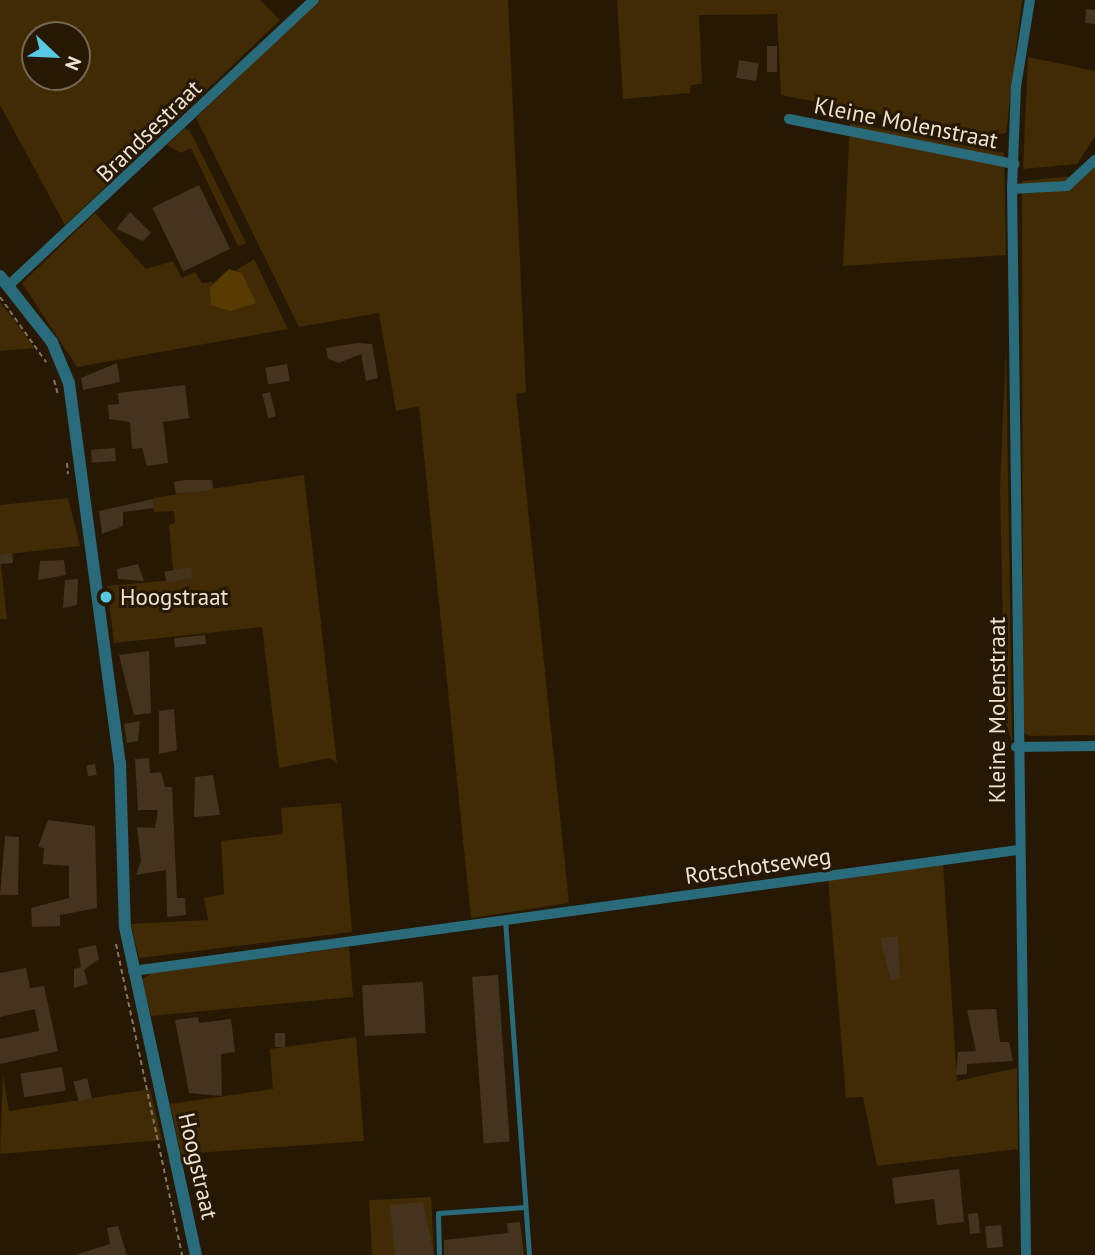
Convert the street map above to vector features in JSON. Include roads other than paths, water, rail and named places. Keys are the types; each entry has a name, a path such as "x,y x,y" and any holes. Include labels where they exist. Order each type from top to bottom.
{"street":[{"name":"Brandsestraat","path":"9,286 314,0"},
{"name":"Kleine Molenstraat","path":"1026,1255 1017,850 1012,189 1016,87 1030,0"},
{"name":"Kleine Molenstraat","path":"789,119 1014,164"},
{"path":"1012,189 1067,186 1095,160"},
{"name":"Hoogstraat","path":"0,276 56,348 69,383 120,763 121,902 196,1255"},
{"path":"1016,747 1095,746"},
{"name":"Rotschotseweg","path":"134,971 1017,850"}],"lane":[{"path":"505,920 529,1255"},
{"path":"439,1255 438,1213 525,1207"}],"place":[{"name":"Hoogstraat","path":"106,597"}]}
